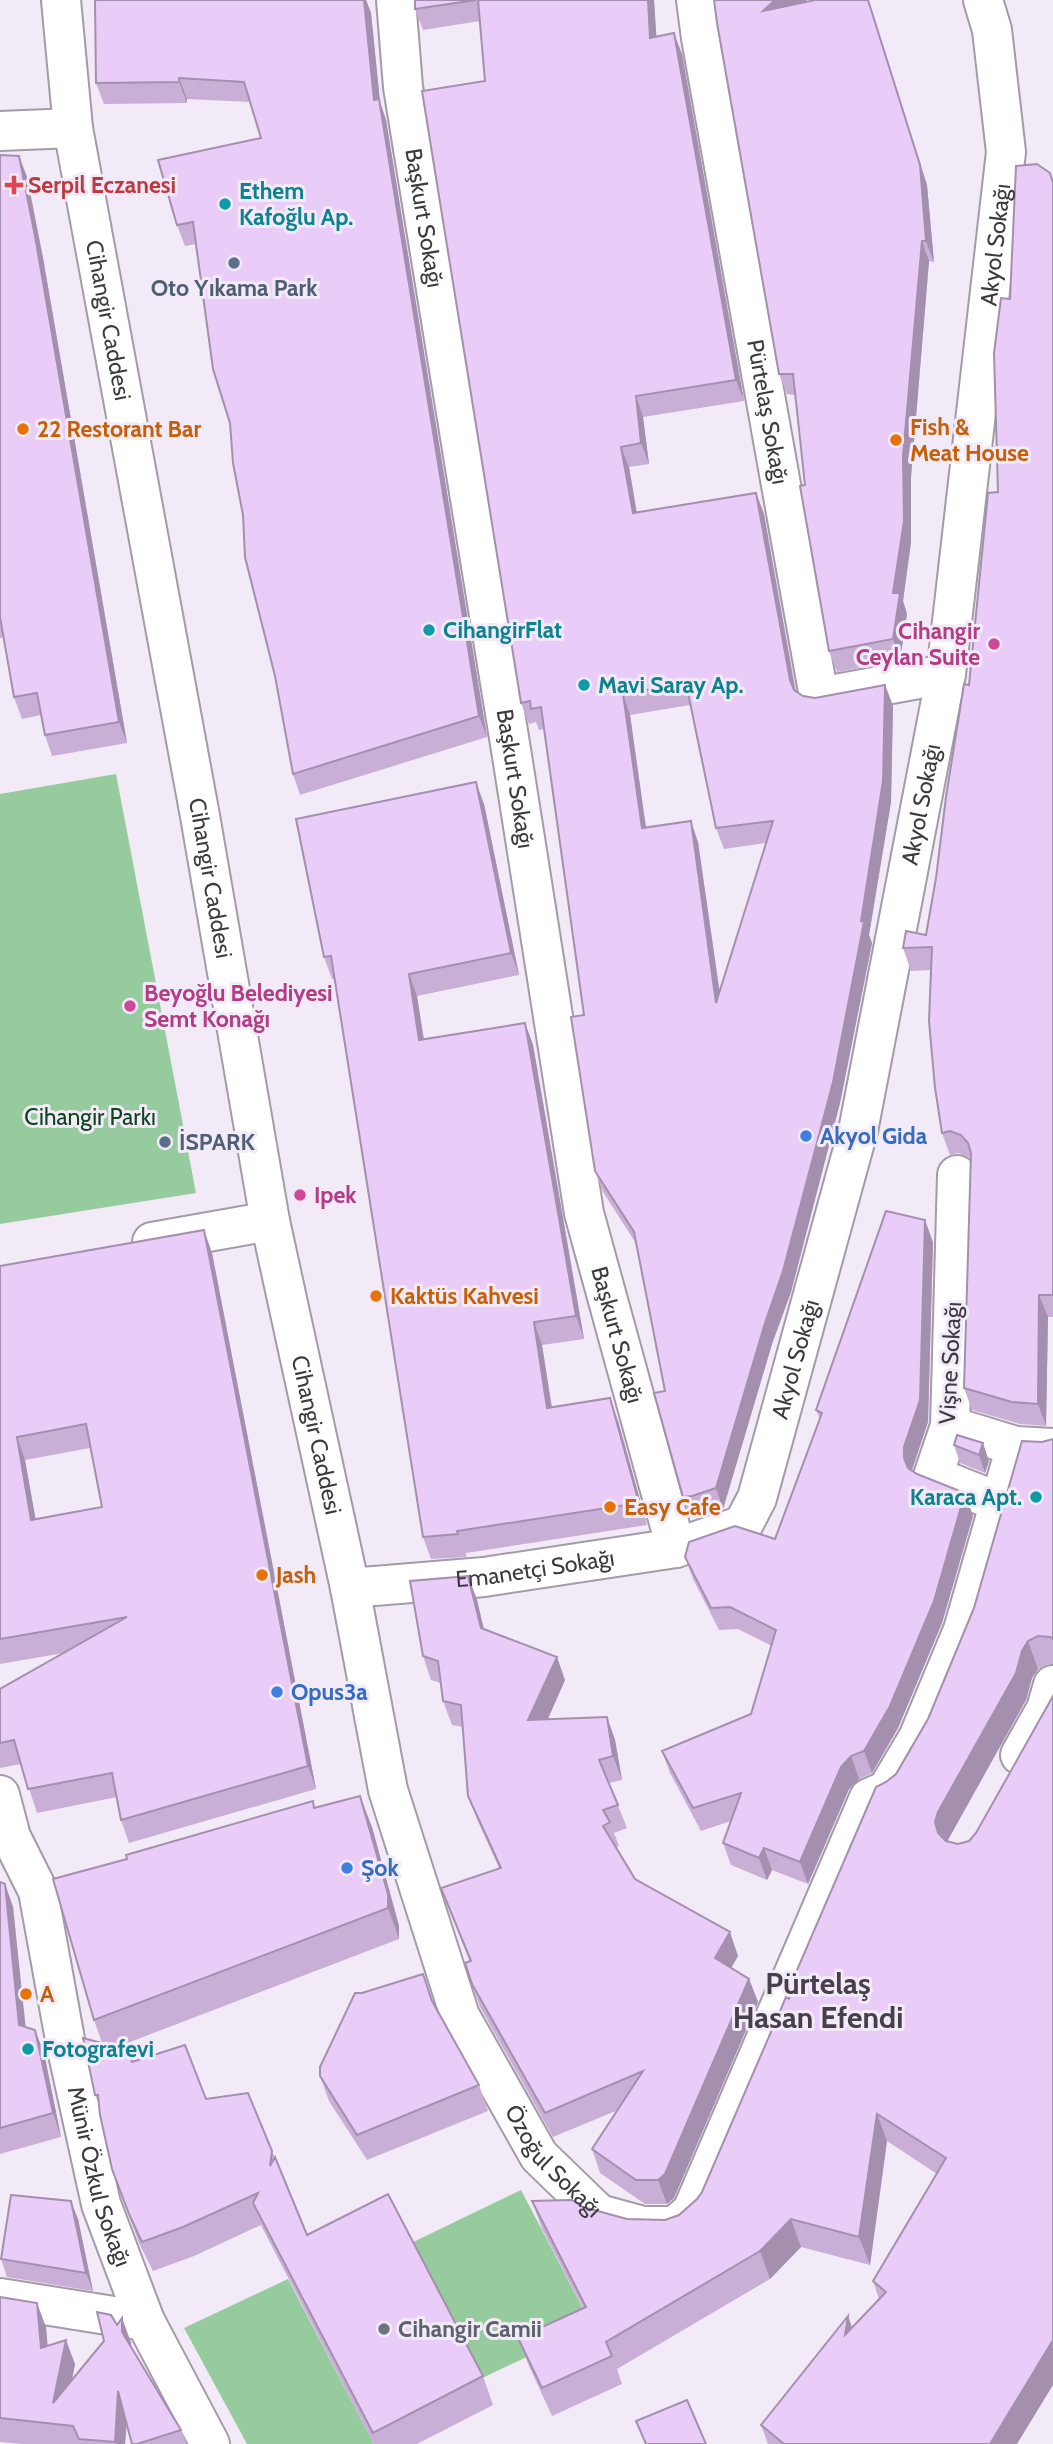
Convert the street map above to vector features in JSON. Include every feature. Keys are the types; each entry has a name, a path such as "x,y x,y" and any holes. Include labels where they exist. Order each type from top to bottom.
{"street":[{"name":"Cihangir Caddesi","path":"61,0 73,128 200,816 271,1221 350,1588 374,1794"},
{"name":"Başkurt Sokağı","path":"396,0 403,87 584,1213 676,1548"},
{"name":"Pürtelaş Sokağı","path":"696,0 819,697 946,674"},
{"name":"Akyol Sokağı","path":"676,1548 743,1525 757,1498 858,1131 946,674 1006,152 992,30 983,0"},
{"path":"0,131 73,128"},
{"name":"Vişne Sokağı","path":"957,1175 950,1426 933,1476 1001,1503"},
{"path":"122,1247 271,1221"},
{"path":"950,1426 1016,1446 1053,1448"},
{"path":"1001,1503 1016,1446"},
{"name":"Özoğul Sokağı","path":"374,1794 460,2016 539,2156 599,2214 643,2226 675,2226 692,2211 869,1798 887,1790 918,1738 963,1630 1001,1503"},
{"name":"Emanetçi Sokağı","path":"350,1588 484,1577 676,1548"},
{"path":"1006,1779 1046,1709 1053,1685"},
{"name":"Münir Özkul Sokağı","path":"0,1795 11,1837 38,1891 66,2045 101,2204 145,2321 210,2444"},
{"path":"0,1881 38,1891 77,1880"},
{"path":"0,2298 145,2321"}],"green space":[{"name":"Cihangir Parkı","path":"116,774 196,1193 0,1224 0,794"},
{"path":"521,2190 592,2326 480,2379 409,2244"},
{"path":"288,2279 374,2444 247,2444 184,2328"}],"building":[{"path":"95,0 364,0 374,100 379,99 479,716 293,774 275,676 245,557 243,515 233,463 230,423 213,369 193,222 177,225 158,160 261,138 244,82 179,78 179,82 96,83"},
{"path":"415,0 476,0 415,9"},
{"path":"478,0 648,0 650,38 674,33 736,380 636,396 641,443 621,447 633,513 756,493 794,690 803,696 815,698 885,685 883,781 861,921 864,922 833,1082 783,1271 716,1488 692,1496 683,1497 654,1393 665,1391 634,1232 595,1171 571,1017 584,1015 541,707 531,709 530,701 521,703 422,91 485,81","holes":["686,683 716,828 773,821 716,1003 691,821 642,828 623,694"]},
{"path":"714,0 775,0 763,11 815,0 868,0 920,165 926,241 922,241 903,456 904,521 893,593 900,593 893,639 829,651 800,486 805,485 793,374 779,374"},
{"path":"0,155 19,156 119,722 45,735 37,693 14,697 0,617"},
{"path":"1037,164 1050,173 1053,183 1053,1295 1039,1295 1038,1404 1012,1402 964,1388 971,1153 968,1143 961,1135 950,1131 942,1133 929,1021 932,947 903,948 906,931 926,935 964,684 969,685 988,493 998,492 994,353 1001,298 1010,299 1016,166"},
{"path":"476,782 511,953 409,974 419,1040 525,1023 576,1316 534,1322 547,1408 610,1398 639,1503 457,1531 458,1534 423,1537 331,956 324,957 296,819"},
{"path":"886,1211 925,1220 920,1400 904,1447 904,1458 908,1468 917,1474 965,1493 934,1601 890,1706 864,1751 851,1756 841,1767 800,1862 764,1848 759,1858 723,1843 741,1793 693,1808 662,1751 751,1714 776,1630 730,1607 711,1608 685,1557 689,1542 735,1526 775,1539 822,1413 816,1410"},
{"path":"204,1230 308,1766 121,1820 112,1773 28,1789 14,1740 0,1743 0,1689 127,1617 0,1639 0,1266","holes":["86,1424 102,1507 31,1520 17,1437"]},
{"path":"957,1435 983,1443 979,1455 954,1445"},
{"path":"1053,1439 1053,1639 1038,1636 1028,1641 1022,1651 1016,1673 938,1812 935,1822 938,1833 946,1841 958,1844 969,1841 1053,1696 1053,2340 990,2444 784,2444 761,2425 848,2316 845,2335 886,2292 873,2281 946,2158 877,2114 859,2237 791,2219 760,2251 606,2342 612,2356 542,2388 518,2338 586,2307 532,2201 572,2200 583,2207 627,2219 665,2220 679,2215 702,2192 786,1997 789,1999 797,1970 876,1787 896,1774 928,1719 974,1608 1022,1441 1042,1442"},
{"path":"468,1576 481,1628 557,1657 528,1720 607,1717 613,1756 599,1760 618,1805 603,1810 610,1822 603,1826 635,1879 730,1932 715,1958 749,1979 665,2174 658,2180 636,2180 592,2149 643,2071 545,2113 472,1984 465,1963 471,1961 441,1888 501,1868 468,1796 461,1705 443,1701 438,1661 423,1656 410,1581"},
{"path":"360,1796 388,1894 388,1908 94,2020 53,1879 127,1859 126,1855 313,1801 314,1808"},
{"path":"0,1882 5,1884 19,2025 35,2030 53,2113 0,2128"},
{"path":"423,1974 432,2001 479,2085 357,2135 320,2076 320,2067 355,1993"},
{"path":"83,2038 128,2050 132,2062 185,2045 206,2099 248,2093 272,2151 270,2166 275,2157 307,2235 388,2194 483,2376 373,2433 253,2203 258,2193 183,2227 142,2242 112,2169 98,2095 95,2095"},
{"path":"11,2195 71,2201 86,2273 1,2259"},
{"path":"0,2297 37,2303 41,2348 66,2340 53,2403 104,2341 97,2312 111,2315 117,2325 122,2318 122,2332 181,2430 132,2444 118,2391 115,2442 79,2439 73,2426 0,2418"},
{"path":"687,2400 706,2444 646,2444 636,2421"}],"place":[{"name":"Serpil Eczanesi","path":"14,185"},
{"name":"Ethem Kafoğlu Ap.","path":"225,204"},
{"name":"Oto Yıkama Park","path":"234,263"},
{"name":"22 Restorant Bar","path":"23,429"},
{"name":"Fish & Meat House","path":"896,440"},
{"name":"CihangirFlat","path":"429,630"},
{"name":"Cihangir Ceylan Suite","path":"994,644"},
{"name":"Mavi Saray Ap.","path":"584,685"},
{"name":"Beyoğlu Belediyesi Semt Konağı","path":"130,1006"},
{"name":"Akyol Gida","path":"806,1136"},
{"name":"İSPARK","path":"165,1142"},
{"name":"Ipek","path":"300,1195"},
{"name":"Kaktüs Kahvesi","path":"376,1296"},
{"name":"Karaca Apt.","path":"1036,1497"},
{"name":"Easy Cafe","path":"610,1507"},
{"name":"Jash","path":"262,1575"},
{"name":"Opus3a","path":"277,1692"},
{"name":"Şok","path":"347,1868"},
{"name":"A","path":"26,1994"},
{"name":"Fotografevi","path":"28,2049"},
{"name":"Cihangir Camii","path":"384,2329"}],"district":[{"name":"Pürtelaş Hasan Efendi","path":"818,2001"}]}
